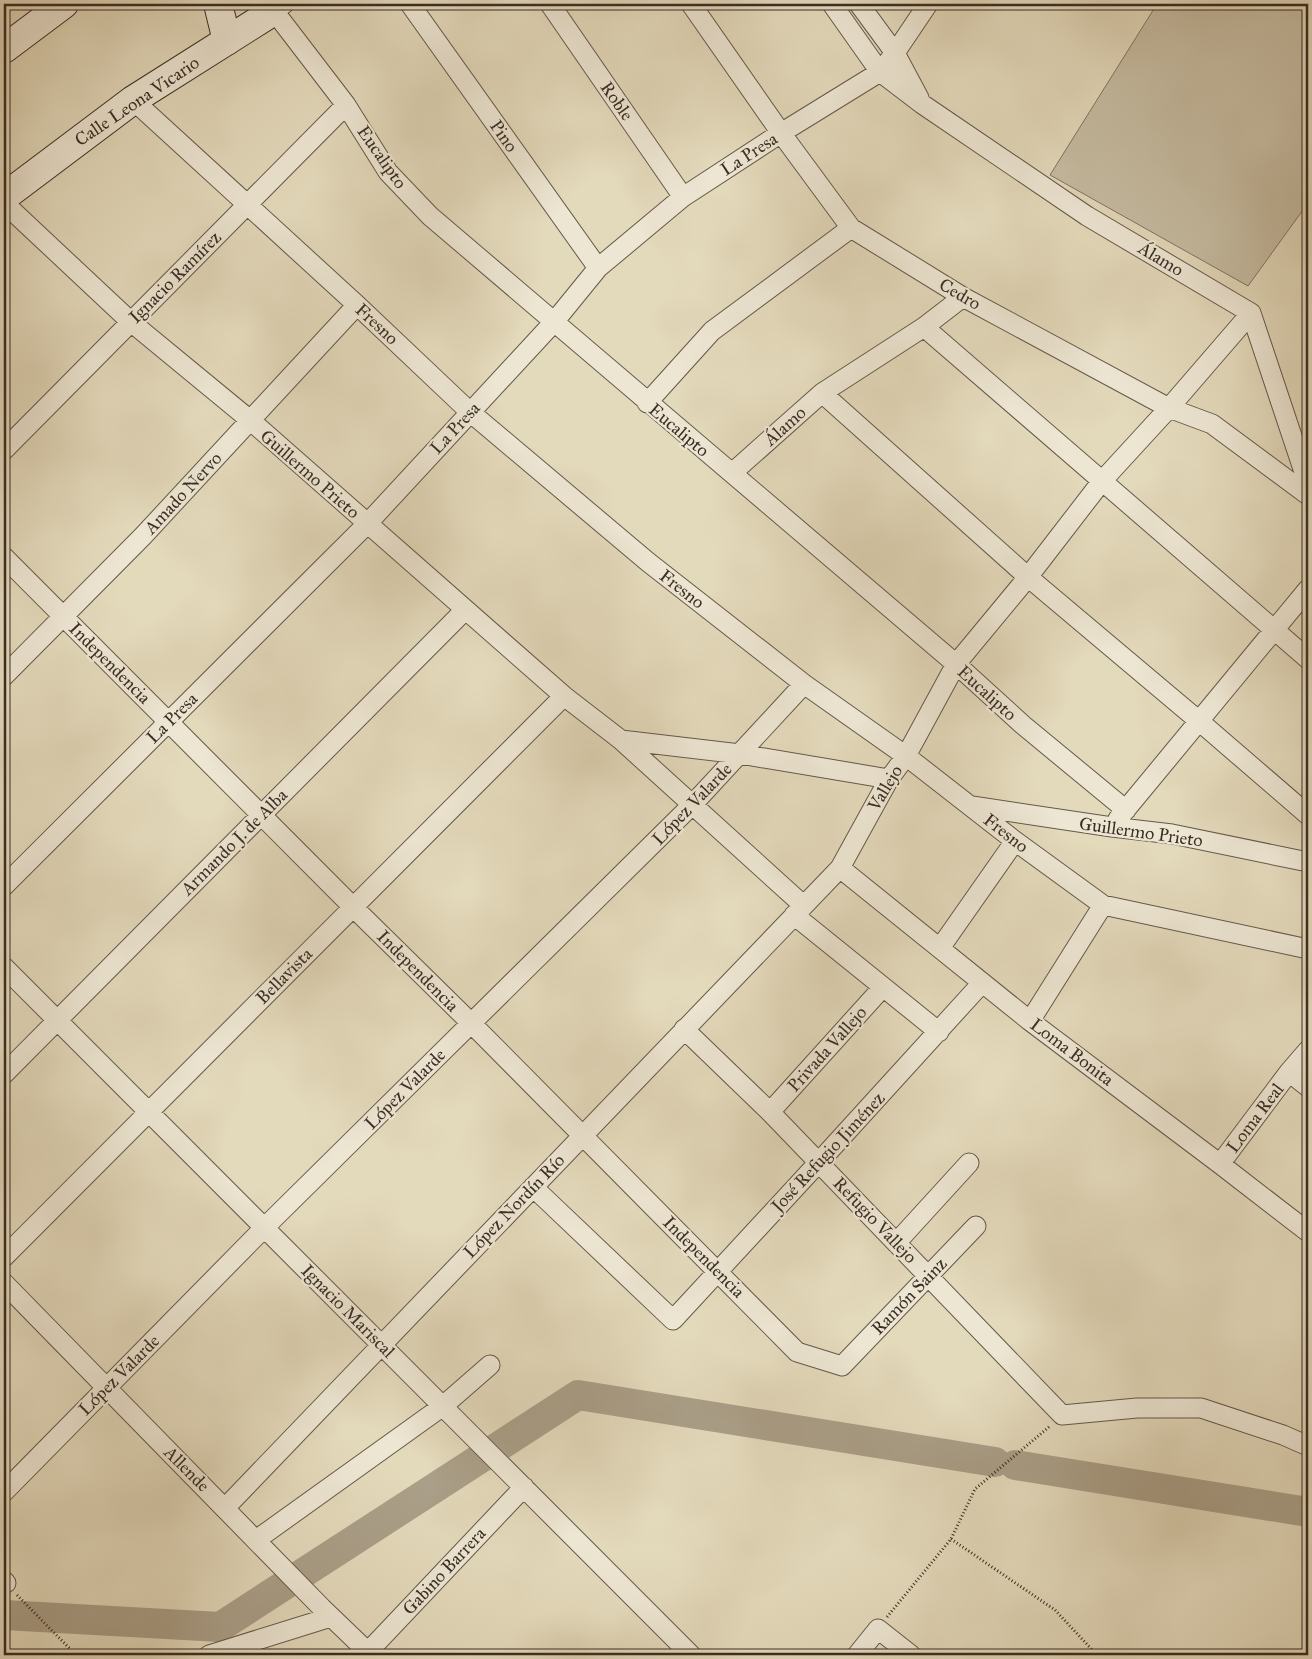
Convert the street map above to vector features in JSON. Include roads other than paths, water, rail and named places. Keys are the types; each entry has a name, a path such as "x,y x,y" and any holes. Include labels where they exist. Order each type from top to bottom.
{"main road":[{"path":"4,49 64,4"},
{"path":"218,4 227,41"},
{"name":"Calle Leona Vicario","path":"4,197 133,100 227,41 276,6"}],"street":[{"name":"Pino","path":"410,4 598,268"},
{"name":"Roble","path":"550,4 683,197"},
{"name":"Cedro","path":"690,4 851,228 963,297 1169,408 1212,424 1308,495"},
{"name":"Álamo","path":"832,4 880,72 922,104 1087,216 1252,313"},
{"name":"Álamo","path":"858,4 895,53 922,104"},
{"name":"La Presa","path":"4,886 367,524 554,322 598,268 683,197 781,133 880,72 928,4"},
{"name":"Eucalipto","path":"276,6 346,105 388,172 430,216 647,403 956,664 1023,725 1126,810"},
{"name":"Fresno","path":"133,100 358,305 470,412 648,562 804,684 906,756 1015,841 1103,905 1308,949"},
{"name":"Ignacio Ramírez","path":"4,450 346,105"},
{"name":"Guillermo Prieto","path":"4,203 131,322 250,420 564,696 621,740 693,804 798,910 883,987 939,1032"},
{"path":"647,403 712,331 851,228"},
{"name":"Álamo","path":"732,473 822,393 924,326 963,297"},
{"name":"Amado Nervo","path":"4,676 143,536 358,305"},
{"name":"Vallejo","path":"798,910 840,868 888,780 906,756 956,664 1028,577 1102,481 1252,313"},
{"path":"1252,313 1308,484"},
{"path":"924,326 1308,659"},
{"path":"822,393 1028,577 1200,721 1308,815"},
{"name":"Independencia","path":"4,557 471,1023 797,1352 842,1366"},
{"path":"1112,828 1308,589"},
{"name":"Armando J. de Alba","path":"4,1074 465,610"},
{"name":"López Valarde","path":"4,1492 264,1228 693,804 804,684"},
{"name":"Bellavista","path":"4,1257 564,696"},
{"path":"621,740 740,754 888,780"},
{"name":"Guillermo Prieto","path":"972,806 1112,828 1172,834 1308,862"},
{"path":"940,948 1015,841"},
{"name":"Loma Bonita","path":"840,868 1030,1021 1308,1232"},
{"path":"1030,1021 1103,905"},
{"name":"López Nordín Río","path":"225,1508 798,910"},
{"name":"Ignacio Mariscal","path":"4,967 691,1655"},
{"name":"José Refugio Jiménez","path":"533,1187 673,1320 982,983"},
{"name":"Privada Vallejo","path":"770,1112 883,987"},
{"name":"Refugio Vallejo","path":"684,1029 819,1162 1062,1416 1137,1408 1201,1408 1283,1435 1308,1446"},
{"name":"Loma Real","path":"1220,1164 1289,1072 1308,1050"},
{"path":"1289,1072 1308,1087"},
{"path":"896,1243 969,1163"},
{"name":"Ramón Sainz","path":"842,1366 976,1226"},
{"name":"Allende","path":"4,1283 368,1654"},
{"path":"261,1544 447,1410 490,1365"},
{"name":"Gabino Barrera","path":"368,1654 519,1482"},
{"path":"209,1655 326,1612"},
{"path":"857,1655 878,1629 911,1655"}],"waterway":[{"path":"4,1615 220,1627 578,1395 995,1462"},
{"path":"1015,1465 1308,1512"}]}
